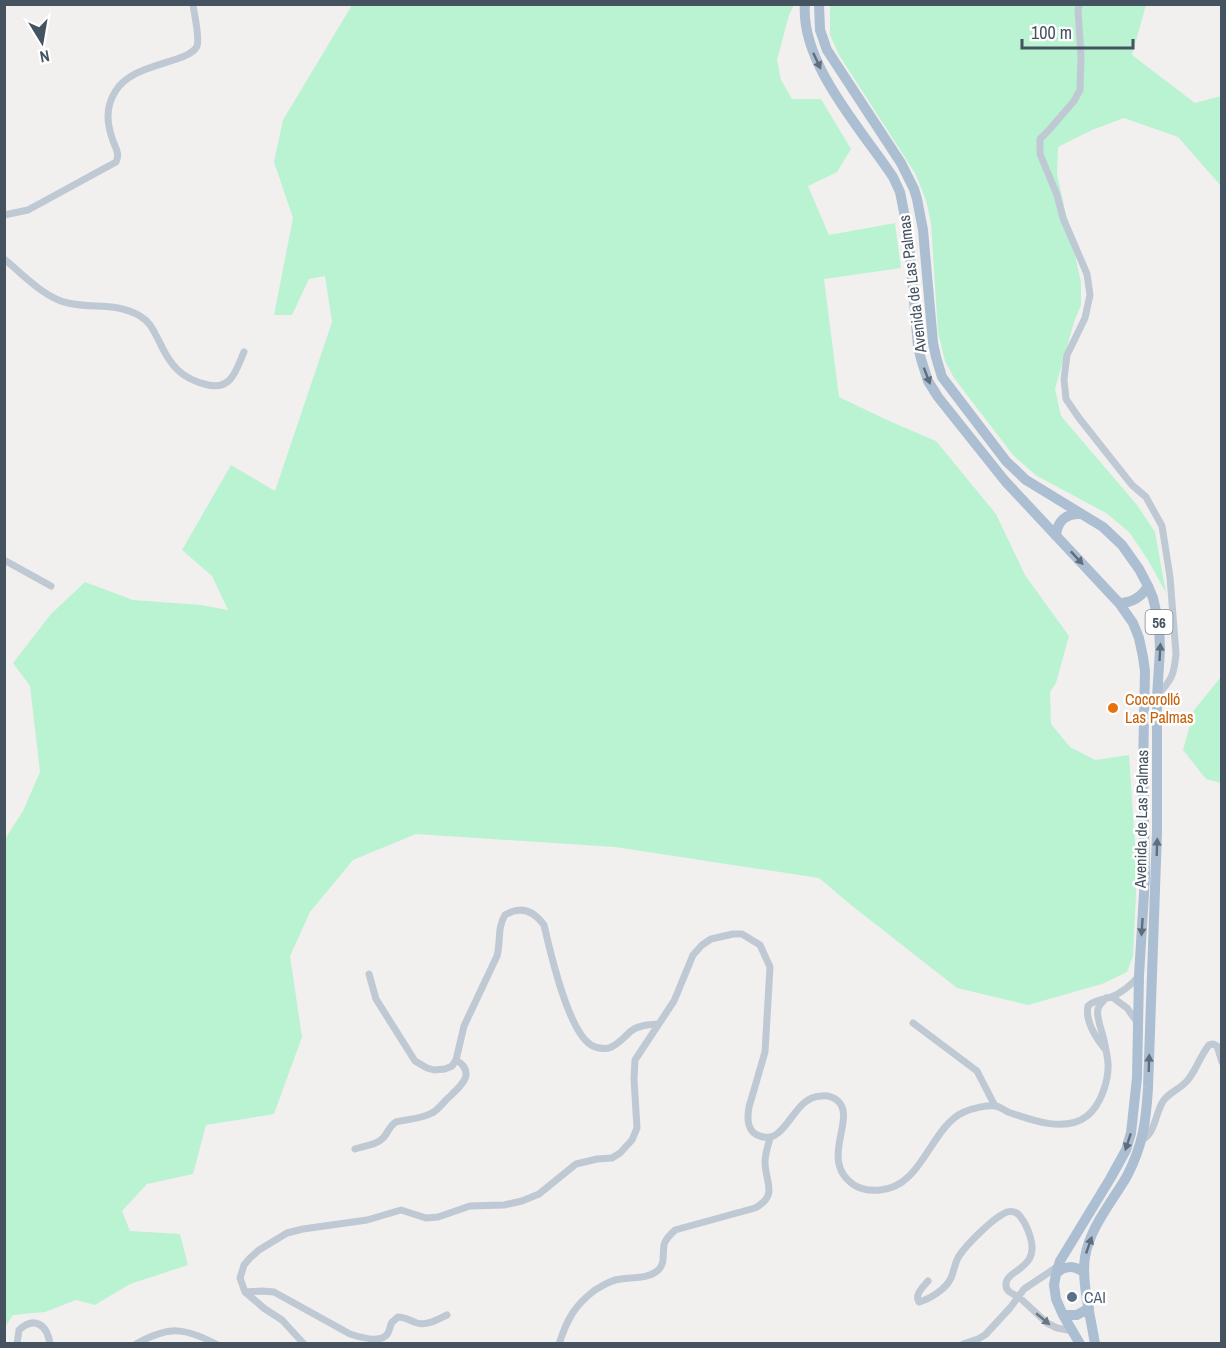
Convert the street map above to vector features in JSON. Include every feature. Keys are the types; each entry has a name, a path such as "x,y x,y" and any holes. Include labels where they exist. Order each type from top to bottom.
{"main road":[{"name":"Avenida de Las Palmas","path":"805,4 807,35 816,60 843,105 893,177 900,192 908,232 918,346 928,381 1005,482 1119,603 1133,623 1143,657 1145,877 1137,1022 1137,1078 1131,1133 1126,1150 1056,1270"},
{"name":"Avenida de Las Palmas","path":"819,4 820,30 827,50 901,163 914,189 923,230 933,343 942,377 1016,471 1026,480 1103,527 1122,546 1139,569 1148,586 1156,610 1160,636 1156,697 1157,843 1146,1119 1138,1153 1101,1219 1085,1256 1084,1273 1095,1344"},
{"path":"1056,536 1063,519 1068,515 1081,514"},
{"path":"1119,603 1136,600 1148,586"},
{"path":"1080,1344 1063,1315 1056,1299 1054,1285 1056,1270 1070,1267 1080,1269 1084,1273"},
{"path":"1063,1315 1077,1315 1089,1308"}],"street":[{"path":"4,215 36,207 116,162 119,154 109,124 108,109 114,94 118,87 132,75 182,57 192,51 196,46 197,38 193,4"},
{"path":"1080,4 1078,9 1082,63 1080,90 1074,101 1040,139 1041,154 1063,219 1088,274 1090,294 1085,318 1067,355 1064,379 1066,399 1132,485 1146,497 1162,526 1170,577 1176,654 1171,680 1156,697"},
{"path":"4,259 50,297 68,303 120,307 139,316 151,325 165,354 176,369 183,376 194,381 210,386 225,384 236,372 244,352"},
{"path":"4,560 51,586"},
{"path":"369,974 380,1006 415,1061 434,1071 448,1068 456,1060 464,1026 497,956 500,922 505,915 519,909 539,918 543,925 565,1000 580,1034 590,1045 600,1049 610,1048 632,1030 644,1025 658,1024"},
{"path":"304,1344 282,1320 245,1292 240,1278 244,1265 250,1258 287,1233 320,1226 367,1220 400,1210 426,1218 438,1217 470,1206 504,1205 522,1201 538,1194 576,1164 612,1158 632,1140 637,1128 635,1060 674,1001 693,955 711,939 742,934 760,945 770,967 765,1052 748,1115 748,1125 754,1133 770,1138 783,1129 806,1101 817,1096 828,1095 839,1102 843,1110 844,1118 837,1152 844,1176 854,1185 866,1190 884,1190 901,1183 917,1167 946,1126 954,1118 974,1108 995,1106 1009,1112 1064,1125 1089,1115 1100,1097 1108,1065 1107,1051 1097,1039 1087,1009 1091,1003 1122,992 1139,976"},
{"path":"1109,998 1126,1008 1137,1022"},
{"path":"913,1023 977,1071 995,1106"},
{"path":"1142,1140 1152,1130 1163,1100 1188,1081 1209,1045 1217,1046 1221,1060"},
{"path":"355,1149 379,1142 396,1122 423,1117 435,1112 465,1081 465,1068 456,1060"},
{"path":"559,1344 571,1315 580,1302 593,1292 607,1282 656,1273 661,1267 667,1237 675,1230 763,1204 768,1199 769,1189 765,1162 770,1138"},
{"path":"928,1281 917,1295 919,1302 947,1285 958,1257 982,1231 1005,1213 1014,1212 1025,1223 1032,1247 1031,1257 1006,1281 1006,1287 1047,1323 1057,1328 1073,1331"},
{"path":"963,1344 985,1335 1024,1289 1056,1270"},
{"path":"245,1292 274,1292 350,1334 362,1338 383,1338 390,1324 398,1317 405,1317 419,1324 429,1323 447,1315"},
{"path":"17,1344 19,1330 34,1323 44,1326 50,1344"},
{"path":"136,1344 161,1331 177,1330 205,1338 216,1344"}],"green space":[{"path":"352,5 794,5 789,15 777,60 781,80 792,99 821,99 851,149 837,172 808,186 829,235 895,223 901,268 824,279 839,397 936,441 996,514 1025,575 1069,636 1056,683 1050,692 1051,724 1070,747 1095,760 1129,755 1137,873 1133,956 1127,972 1102,984 1028,1005 957,988 819,878 615,847 416,834 353,860 310,912 290,956 302,1037 274,1114 206,1125 193,1174 147,1184 122,1211 130,1231 180,1234 188,1265 130,1284 95,1305 76,1300 45,1312 13,1315 5,1327 5,839 23,811 40,772 30,686 13,663 51,614 85,582 133,600 201,605 228,610 212,576 182,550 231,465 275,491 332,322 325,276 309,279 292,315 274,315 293,218 274,162 283,120"},
{"path":"830,5 1146,5 1132,55 1195,103 1221,96 1221,186 1178,137 1124,118 1092,130 1058,147 1057,174 1081,282 1081,305 1055,389 1061,416 1137,505 1155,532 1166,593 1129,532 1106,513 1037,476 1013,455 954,378 945,361 938,332 931,223 926,200 915,173 839,55 830,35"},
{"path":"1221,677 1221,783 1206,779 1183,750 1194,710"}],"place":[{"name":"Cocorolló Las Palmas","path":"1113,708"},
{"name":"CAI","path":"1072,1297"}]}
